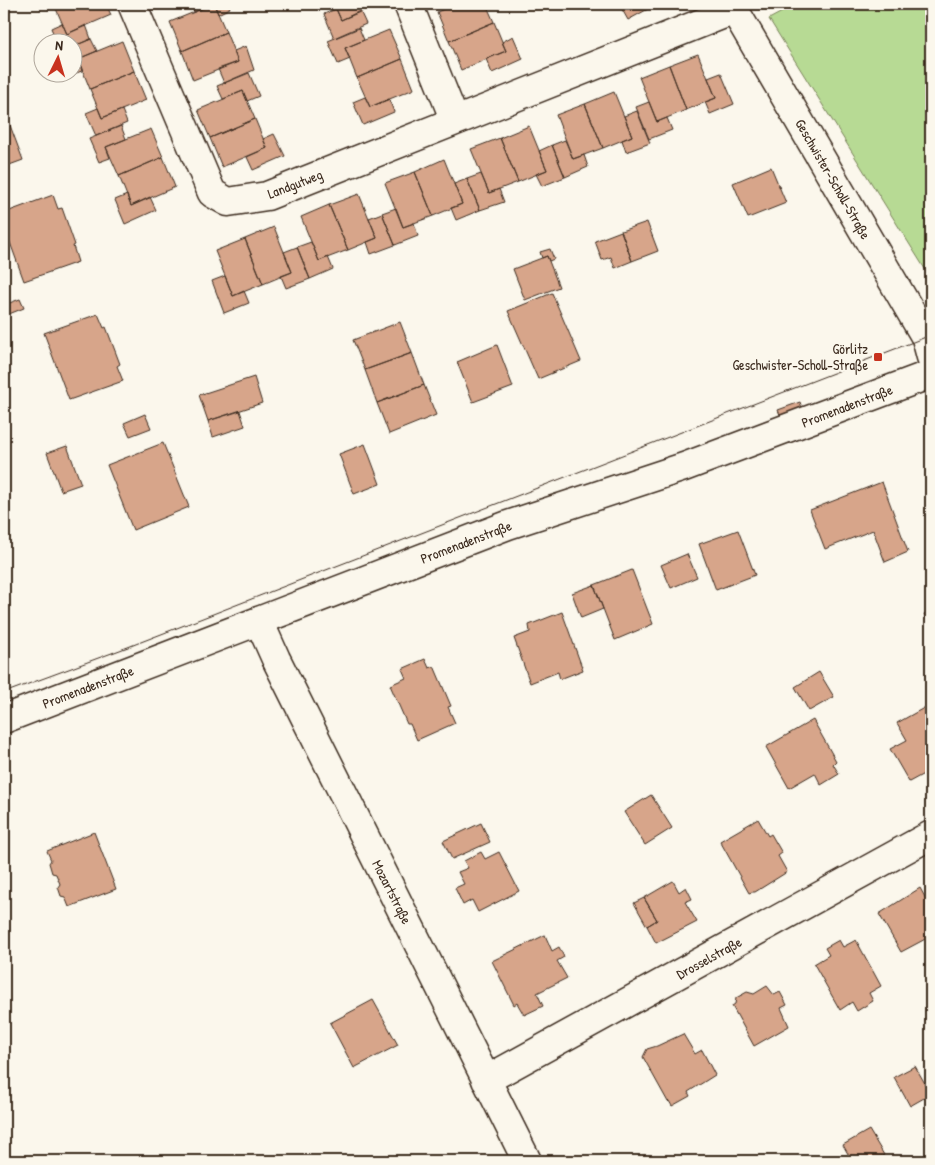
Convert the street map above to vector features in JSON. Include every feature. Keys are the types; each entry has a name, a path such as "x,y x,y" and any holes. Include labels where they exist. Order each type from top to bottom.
{"street":[{"name":"Landgutweg","path":"132,4 212,192 228,202 267,196 732,7"},
{"path":"408,4 455,121"},
{"name":"Geschwister-Scholl-Straße","path":"732,7 926,338 931,357"},
{"name":"Promenadenstraße","path":"4,719 508,525 676,470 931,374"},
{"name":"Mozartstraße","path":"259,621 276,659 527,1161"},
{"name":"Drosselstraße","path":"486,1080 931,836"}],"green space":[{"path":"797,4 920,4 931,22 931,266 925,269 769,19"}],"building":[{"path":"54,4 106,4 111,15 72,32 66,32"},
{"path":"191,4 212,4 194,12"},
{"path":"214,4 226,32 182,51 170,22"},
{"path":"214,4 228,4 230,8 218,14"},
{"path":"334,4 379,4 341,20"},
{"path":"456,4 486,4 494,22 449,41 437,12"},
{"path":"619,4 657,4 628,20"},
{"path":"336,9 341,20 360,11 366,24 334,38 324,14"},
{"path":"494,22 506,51 461,70 449,41"},
{"path":"62,23 66,32 53,32 51,28"},
{"path":"86,25 91,39 82,43 82,32 71,32"},
{"path":"359,28 364,40 345,48 350,59 338,64 328,41"},
{"path":"389,30 402,59 357,78 345,48"},
{"path":"226,32 238,62 193,80 182,51"},
{"path":"513,36 523,59 492,73 486,59 506,51 502,42"},
{"path":"91,39 97,51 82,57 82,43"},
{"path":"122,41 134,71 90,89 82,69 82,57"},
{"path":"246,46 254,70 224,83 218,69 238,62 234,51"},
{"path":"698,54 716,98 686,110 669,65"},
{"path":"402,59 414,89 370,107 357,78"},
{"path":"669,65 686,110 657,122 639,77"},
{"path":"134,71 146,100 102,118 90,89"},
{"path":"249,73 259,96 247,101 243,91 223,99 217,86"},
{"path":"721,73 734,104 710,114 705,102 716,98 708,78"},
{"path":"243,91 255,119 210,138 198,110"},
{"path":"614,92 632,136 603,148 585,104"},
{"path":"365,97 370,107 389,99 394,112 363,125 353,102"},
{"path":"649,102 657,122 667,118 672,130 649,139 636,107"},
{"path":"585,104 603,148 573,159 556,115"},
{"path":"98,108 102,118 122,110 127,123 96,136 86,113"},
{"path":"637,111 650,143 626,152 622,140 632,136 624,116"},
{"path":"4,113 23,160 4,167"},
{"path":"255,119 267,148 222,167 210,138"},
{"path":"121,126 126,139 106,147 110,158 99,162 89,139"},
{"path":"529,126 547,170 518,182 500,138"},
{"path":"151,129 163,157 119,176 106,147"},
{"path":"274,134 285,156 253,170 247,157 267,148 263,139"},
{"path":"500,138 518,182 489,193 471,149"},
{"path":"565,140 573,159 584,155 588,167 565,177 552,145"},
{"path":"552,145 565,177 542,186 536,174 547,170 539,151"},
{"path":"163,157 175,187 131,206 119,176"},
{"path":"444,159 462,204 433,216 415,172"},
{"path":"771,167 786,203 748,218 733,183"},
{"path":"415,172 433,216 403,227 385,183"},
{"path":"481,174 489,193 499,189 504,202 480,210 467,179"},
{"path":"467,179 480,210 456,220 451,208 462,204 454,184"},
{"path":"359,194 377,238 348,250 329,205"},
{"path":"53,195 58,209 62,208 75,245 73,246 78,262 24,281 4,226 4,213"},
{"path":"127,195 131,206 150,197 156,210 125,224 115,200"},
{"path":"329,205 348,250 319,261 301,217"},
{"path":"396,208 403,227 414,223 418,236 395,245 382,213"},
{"path":"382,213 395,245 371,254 367,242 377,238 369,218"},
{"path":"647,222 658,251 632,261 621,231"},
{"path":"274,227 292,272 263,284 245,239"},
{"path":"621,231 632,261 615,268 611,257 602,260 595,241"},
{"path":"245,239 263,284 233,296 215,251"},
{"path":"311,242 319,261 328,257 333,269 310,279 297,247"},
{"path":"297,247 310,279 286,288 281,276 292,272 284,252"},
{"path":"550,249 554,259 549,261 547,256 542,258 540,252"},
{"path":"547,256 559,287 525,300 513,269"},
{"path":"225,276 233,296 244,291 249,303 224,313 212,281"},
{"path":"552,293 581,361 538,379 508,311"},
{"path":"20,299 24,308 4,316 4,305"},
{"path":"98,314 104,328 106,327 120,364 117,366 123,381 69,400 44,333"},
{"path":"400,322 412,353 365,370 353,340"},
{"path":"497,345 513,387 473,402 457,362"},
{"path":"412,353 424,385 377,403 365,370"},
{"path":"254,377 262,403 208,421 199,395"},
{"path":"424,385 436,415 389,434 377,403"},
{"path":"800,402 802,408 781,417 778,410"},
{"path":"240,411 245,426 213,437 208,421"},
{"path":"145,414 151,428 130,436 124,423"},
{"path":"163,443 189,507 133,530 107,465"},
{"path":"365,444 380,484 354,494 339,454"},
{"path":"67,446 81,484 61,491 47,453"},
{"path":"882,482 908,552 885,562 873,530 825,549 810,510"},
{"path":"738,530 755,575 716,590 699,544"},
{"path":"687,554 697,577 671,588 661,565"},
{"path":"632,570 653,624 615,640 594,585"},
{"path":"594,585 603,609 581,618 572,593"},
{"path":"931,610 931,628 924,614"},
{"path":"562,612 583,670 560,679 558,672 530,683 514,638 530,632 529,625"},
{"path":"425,659 429,668 434,666 451,706 448,707 455,723 417,740 410,724 407,724 390,685 406,678 402,669"},
{"path":"819,672 834,697 809,711 795,687"},
{"path":"931,704 931,770 909,782 890,749 907,740 897,723"},
{"path":"813,720 836,761 833,764 839,774 821,785 815,773 789,788 766,747"},
{"path":"651,795 672,828 645,845 624,812"},
{"path":"758,819 768,836 771,834 782,853 778,856 787,872 755,892 749,893 720,841"},
{"path":"481,823 490,842 452,859 443,841"},
{"path":"94,832 116,889 69,907 65,897 61,896 58,887 60,884 56,874 52,873 49,863 51,860 47,851"},
{"path":"481,852 485,859 499,852 519,891 478,912 472,900 463,905 455,888 464,884 458,872 468,868 464,861"},
{"path":"673,881 679,892 686,887 692,899 685,902 697,922 656,943 647,926 657,920 644,898"},
{"path":"920,888 931,908 931,936 901,952 879,914"},
{"path":"644,898 657,920 647,926 634,903"},
{"path":"545,935 552,951 559,947 564,957 557,961 567,978 537,993 543,1006 524,1015 517,1003 514,1005 492,961"},
{"path":"839,940 843,947 856,940 881,986 869,993 873,1001 857,1011 852,1002 840,1010 814,964 829,955 825,948"},
{"path":"767,986 774,995 780,992 787,1005 781,1008 789,1026 754,1046 732,1006 735,1004 736,998 747,992 754,994"},
{"path":"373,1000 398,1045 354,1068 330,1023"},
{"path":"683,1034 695,1054 702,1050 715,1075 688,1092 690,1096 672,1106 643,1057 647,1049"},
{"path":"915,1066 931,1094 910,1106 894,1077"},
{"path":"869,1130 884,1155 873,1161 852,1161 843,1145"}],"tram line":[{"path":"4,693 128,647 931,335"}],"place":[{"name":"Görlitz Geschwister-Scholl-Straße","path":"878,357"}]}
